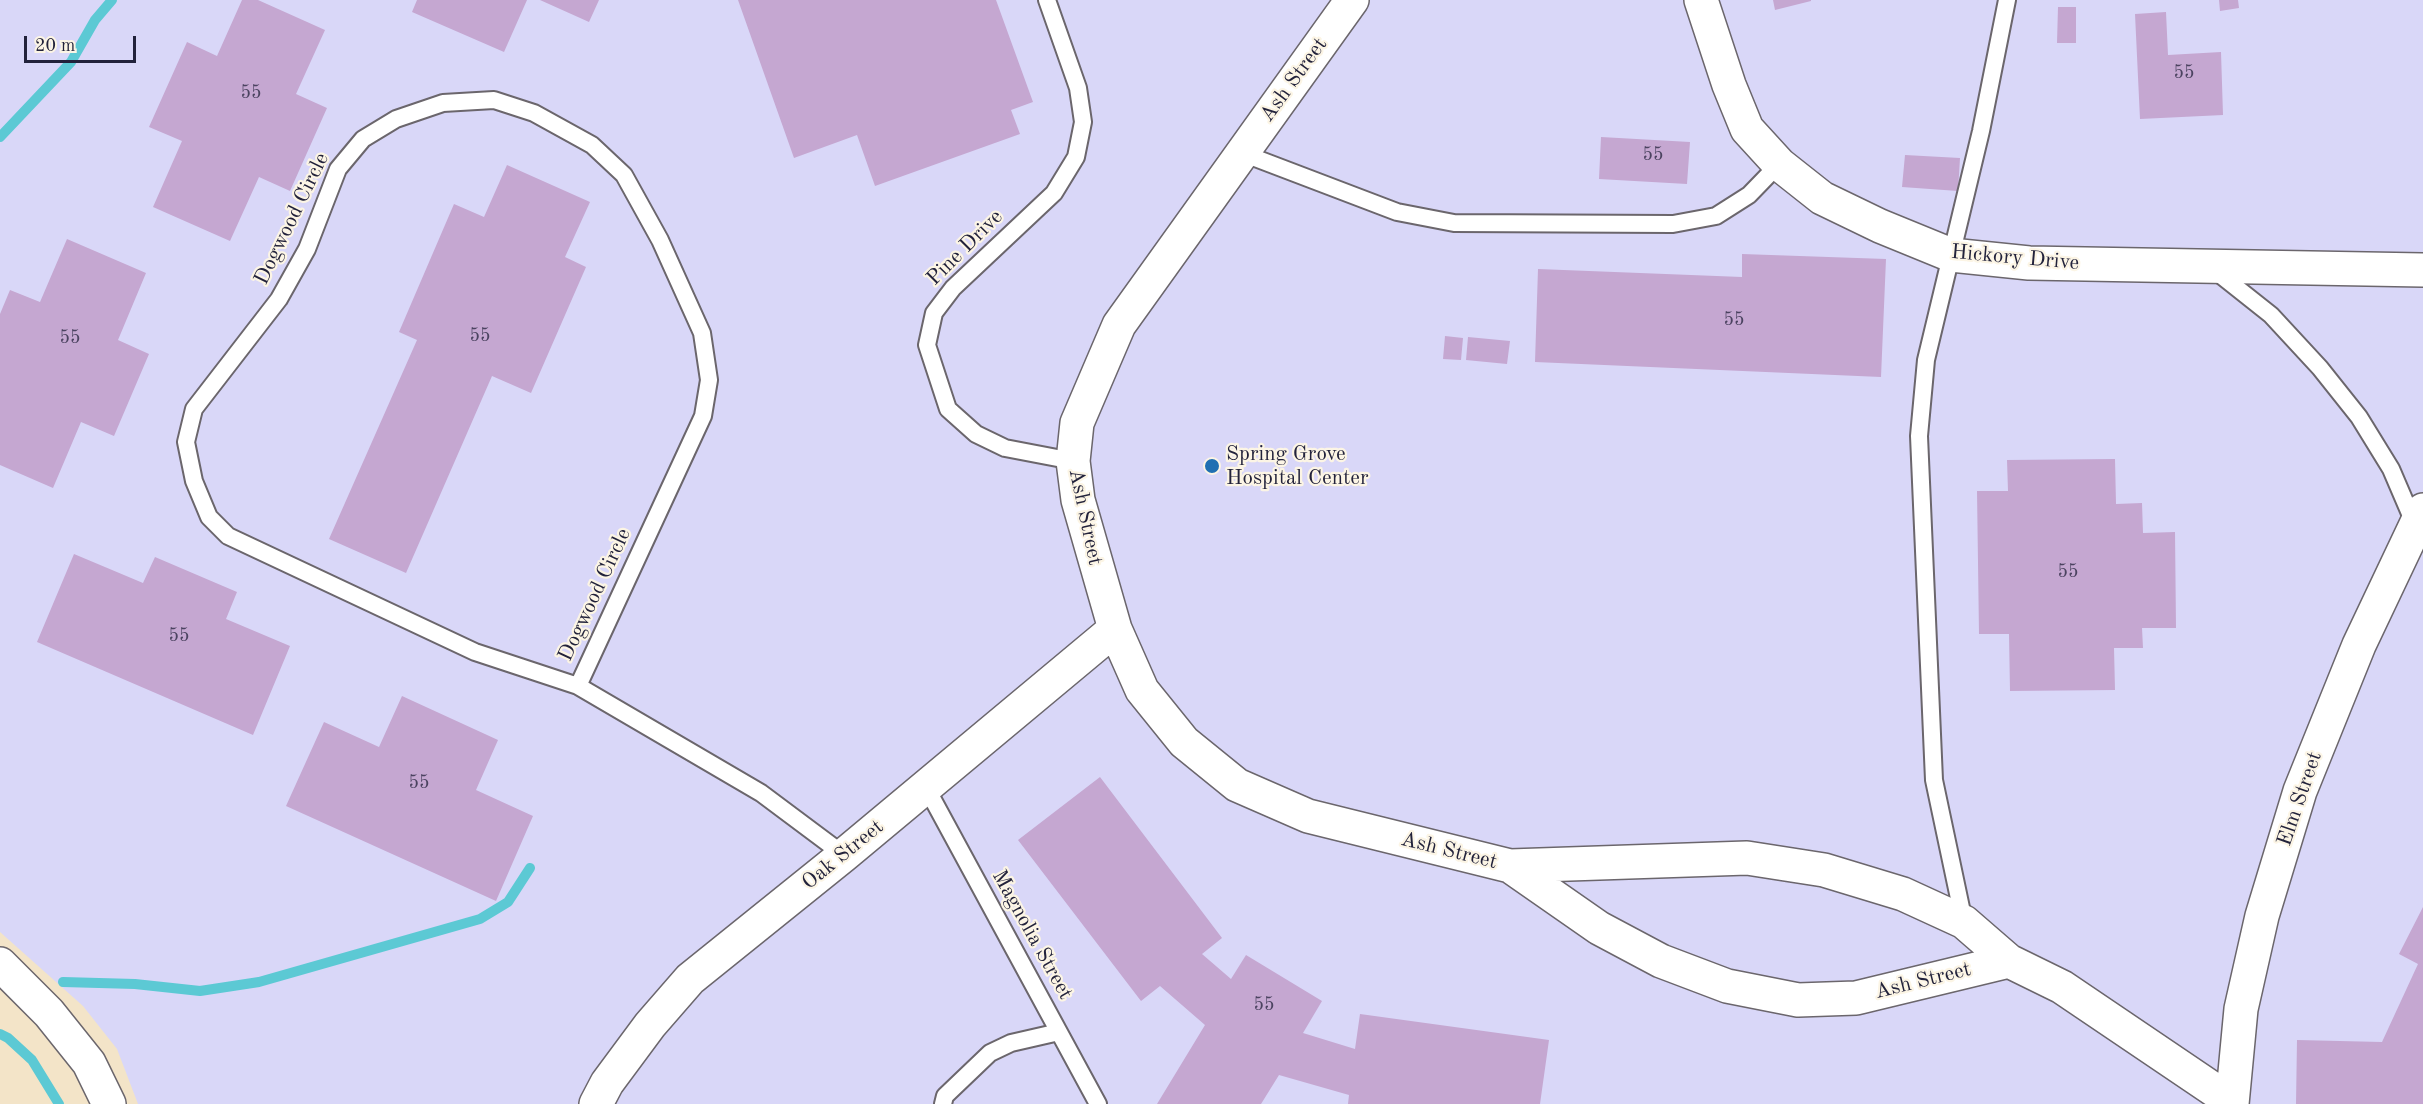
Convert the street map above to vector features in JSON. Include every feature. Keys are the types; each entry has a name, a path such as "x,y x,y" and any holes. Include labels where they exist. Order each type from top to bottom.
{"street":[{"name":"Ash Street","path":"1352,0 1119,325 1077,423 1072,461 1078,500 1090,548 1115,629 1142,690 1149,699 1184,742 1237,785 1308,816 1510,866 1748,858 1824,870 1903,894 1964,922 2009,960 2062,987 2232,1103"},
{"name":"Hickory Drive","path":"1701,0 1729,85 1747,129 1779,164 1822,198 1880,226 1951,255 2029,263 2423,270"},
{"name":"Elm Street","path":"2232,1103 2241,1010 2262,916 2300,791 2359,645 2419,518"},
{"name":"Oak Street","path":"596,1104 607,1083 644,1033 690,979 844,855 1115,629"},
{"name":"Ash Street","path":"1510,866 1599,928 1661,961 1727,986 1798,1000 1856,998 2009,960"},
{"path":"0,964 48,1012 89,1064 109,1104"}],"lane":[{"name":"Pine Drive","path":"1047,0 1078,88 1083,122 1076,157 1054,193 953,288 934,313 927,345 948,409 976,434 1005,448 1072,461"},
{"path":"1964,922 1934,780 1919,436 1926,360 1981,131 2007,0"},
{"name":"Dogwood Circle","path":"578,686 703,416 709,380 702,333 660,240 624,176 592,145 534,113 494,100 443,103 396,119 363,139 338,169 307,249 279,299 194,409 186,442 194,481 209,517 228,536 475,652 578,686 761,793 844,855"},
{"path":"1242,153 1397,212 1454,223 1673,224 1716,216 1749,195 1779,164"},
{"path":"2210,267 2271,315 2326,376 2359,417 2419,518"},
{"name":"Magnolia Street","path":"926,787 1098,1104"},
{"path":"943,1104 945,1096 990,1053 1011,1043 1059,1032"}],"shaded area":[{"name":"Spring Grove Hospital Center","path":"0,0 2423,0 2423,1104 138,1104 117,1049 83,1006 0,932"}],"building":[{"path":"242,0 258,0 325,30 296,94 327,108 290,191 259,177 230,241 153,207 182,141 149,127 187,42 217,56"},
{"path":"417,0 527,0 504,52 412,12"},
{"path":"540,0 599,0 589,22"},
{"path":"738,0 996,0 1033,102 1011,110 1020,134 875,186 857,135 794,158"},
{"path":"1773,0 1811,0 1811,1 1775,10"},
{"path":"2219,0 2238,0 2239,8 2220,11"},
{"path":"2058,7 2076,7 2076,43 2057,43"},
{"path":"2166,12 2168,55 2221,52 2223,115 2140,119 2135,14"},
{"path":"1601,137 1690,142 1687,184 1599,179"},
{"path":"1905,155 1960,158 1958,191 1902,187"},
{"path":"507,165 590,202 565,257 586,267 531,393 492,376 406,573 329,539 417,340 399,332 454,204 484,217"},
{"path":"67,239 146,273 118,340 149,354 114,436 81,422 53,488 0,465 0,314 10,290 40,302"},
{"path":"1742,254 1886,259 1881,377 1535,362 1538,269 1742,277"},
{"path":"1445,336 1463,338 1461,360 1443,359"},
{"path":"1468,337 1510,341 1507,364 1466,360"},
{"path":"2115,459 2116,504 2142,503 2143,533 2175,532 2176,628 2142,628 2143,648 2114,648 2115,690 2010,691 2009,634 1979,634 1977,491 2008,491 2007,460"},
{"path":"74,554 143,583 155,557 237,592 226,619 290,646 253,735 37,642"},
{"path":"402,696 498,740 476,790 533,816 496,901 286,806 324,722 379,747"},
{"path":"1100,777 1222,938 1202,954 1231,979 1246,955 1322,1001 1303,1033 1355,1049 1360,1014 1549,1040 1540,1104 1348,1104 1349,1095 1279,1075 1261,1104 1157,1104 1205,1025 1160,986 1141,1001 1018,840"},
{"path":"2423,907 2423,1104 2296,1104 2297,1040 2382,1042 2418,964 2399,954"}],"waterway":[{"path":"0,137 71,62 95,20 112,0"},
{"path":"63,982 135,984 200,991 259,982 480,919 508,902 530,868"},
{"path":"0,1034 8,1038 32,1060 59,1104"}],"place":[{"name":"Spring Grove Hospital Center","path":"1212,466"}]}
